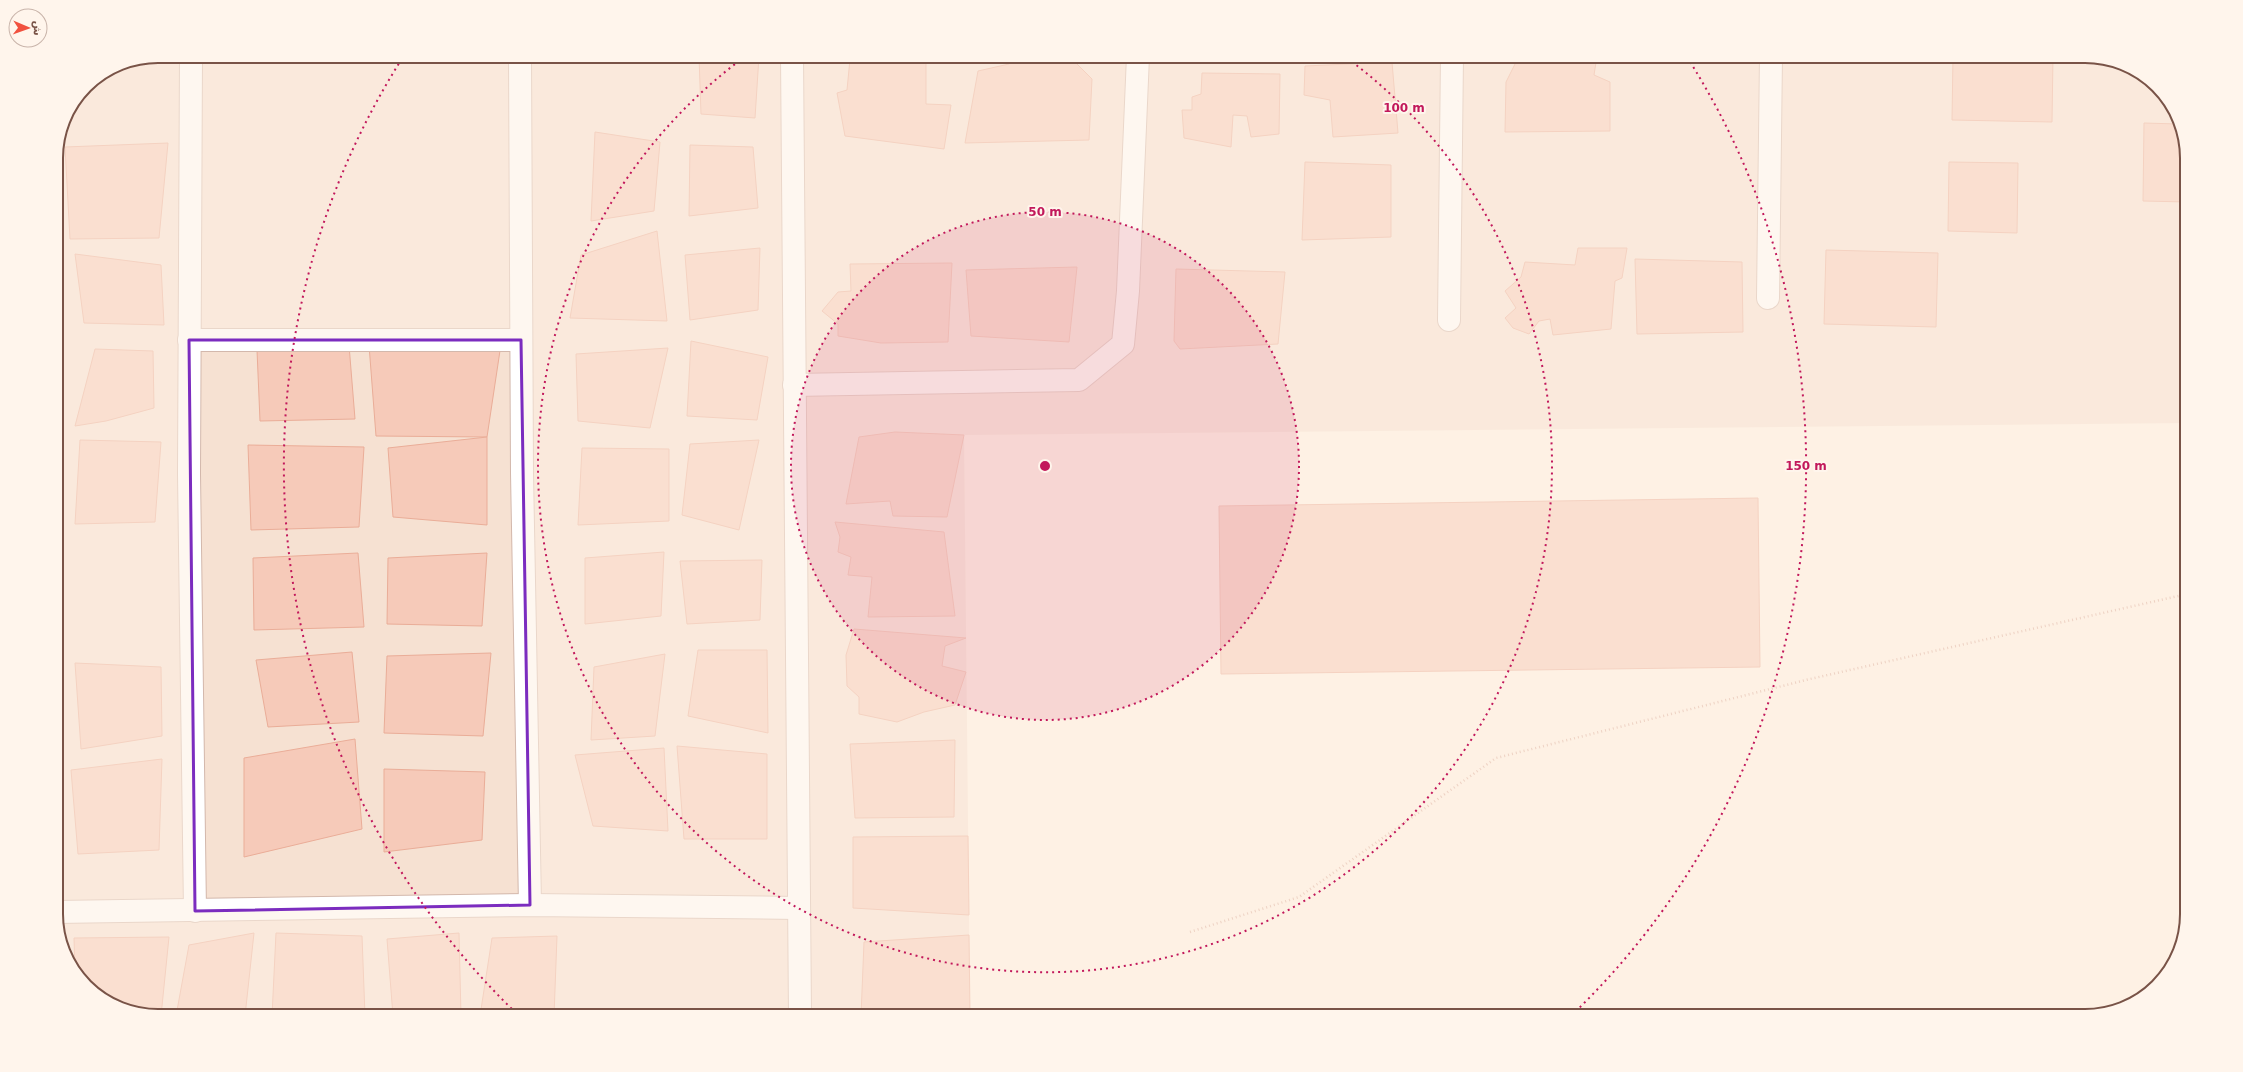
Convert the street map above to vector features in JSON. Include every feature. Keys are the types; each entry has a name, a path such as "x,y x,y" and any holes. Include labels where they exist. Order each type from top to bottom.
{"street":[{"path":"191,63 189,474 195,911"},
{"path":"520,63 521,340 530,905"},
{"path":"792,63 800,1009"},
{"path":"794,385 1079,380 1123,344 1128,291 1138,63"},
{"path":"1449,320 1452,63"},
{"path":"1768,298 1771,63"},
{"path":"189,340 521,340"},
{"path":"63,912 530,905 799,908"}],"path":[{"path":"1190,932 1299,897 1496,758 1810,679 2180,596"}],"highlighted area":[{"path":"189,340 521,340 530,905 195,911"}],"shaded area":[{"path":"151,63 2092,63 2122,70 2148,86 2164,105 2175,127 2178,139 2180,151 2180,423 964,435 970,1009 151,1009 121,1002 105,993 86,977 79,967 68,945 63,921 63,151 70,121 86,95 105,79 121,70"}],"building":[{"path":"699,63 759,63 755,118 701,114"},
{"path":"850,63 926,63 926,104 951,105 944,149 845,136 837,93 847,90"},
{"path":"1076,63 1092,79 1089,140 965,143 978,71 1009,64"},
{"path":"1392,63 1398,133 1333,137 1330,100 1304,95 1305,66"},
{"path":"1516,63 1596,63 1594,75 1610,82 1610,131 1505,132 1506,82"},
{"path":"1953,63 2053,63 2052,122 1952,120"},
{"path":"1202,73 1280,74 1279,134 1251,137 1247,116 1233,115 1231,147 1184,138 1182,110 1192,110 1192,97 1201,94"},
{"path":"2144,123 2174,124 2180,151 2180,202 2143,201"},
{"path":"595,132 660,142 654,211 591,221"},
{"path":"168,143 159,238 70,239 65,147"},
{"path":"690,145 753,147 758,208 689,216"},
{"path":"1305,162 1391,165 1391,237 1302,240"},
{"path":"1949,162 2018,163 2017,233 1948,231"},
{"path":"657,231 667,321 570,318 581,255"},
{"path":"760,248 758,310 690,320 685,255"},
{"path":"1578,248 1627,248 1622,278 1615,281 1611,329 1553,335 1550,319 1539,321 1529,334 1513,328 1505,318 1516,308 1505,291 1521,277 1525,262 1575,265"},
{"path":"1826,250 1938,253 1936,327 1824,324"},
{"path":"75,254 161,265 164,325 84,323"},
{"path":"1635,259 1742,262 1743,332 1637,334"},
{"path":"952,263 948,342 881,343 838,336 838,324 822,311 838,292 851,291 850,264"},
{"path":"1077,267 1069,342 971,336 966,270"},
{"path":"1176,269 1285,272 1278,344 1180,349 1174,341"},
{"path":"691,341 768,357 757,420 687,416"},
{"path":"501,344 487,437 376,436 369,345"},
{"path":"349,345 355,419 260,421 257,350"},
{"path":"668,348 650,428 578,421 576,354"},
{"path":"95,349 153,351 154,408 106,421 75,426"},
{"path":"895,432 964,435 947,517 893,516 890,501 846,504 859,437"},
{"path":"487,437 487,525 393,517 388,448"},
{"path":"80,440 161,442 155,522 75,524"},
{"path":"759,440 739,530 682,515 690,444"},
{"path":"248,445 364,447 359,527 251,530"},
{"path":"582,448 669,449 669,521 578,525"},
{"path":"1758,498 1760,667 1221,674 1219,506"},
{"path":"835,522 944,532 955,616 868,617 872,577 848,575 851,557 838,552 840,537"},
{"path":"664,552 661,616 585,624 585,558"},
{"path":"358,553 364,627 254,630 253,558"},
{"path":"487,553 482,626 387,624 388,558"},
{"path":"762,560 760,620 687,624 680,561"},
{"path":"854,629 966,638 945,646 942,666 966,672 955,705 924,712 897,722 859,714 859,697 847,686 846,655"},
{"path":"698,650 767,650 768,733 688,716"},
{"path":"352,652 359,722 268,727 256,660"},
{"path":"491,653 483,736 384,733 387,656"},
{"path":"665,654 655,736 591,740 594,667"},
{"path":"75,663 161,667 162,736 81,749"},
{"path":"355,739 362,829 244,857 244,758"},
{"path":"955,740 954,817 855,818 850,744"},
{"path":"677,746 767,754 767,839 684,839"},
{"path":"664,748 668,831 593,826 575,755"},
{"path":"162,759 159,850 78,854 71,770"},
{"path":"384,769 485,772 482,840 384,852"},
{"path":"968,836 969,915 853,908 853,837"},
{"path":"254,933 246,1009 177,1009 189,945"},
{"path":"276,933 362,936 365,1009 272,1009"},
{"path":"459,933 461,1009 392,1009 387,939"},
{"path":"969,935 970,1009 861,1009 864,942"},
{"path":"557,936 554,1009 481,1009 492,938"},
{"path":"169,937 162,1009 139,1007 121,1002 95,986 86,977 75,959 74,938"}]}
